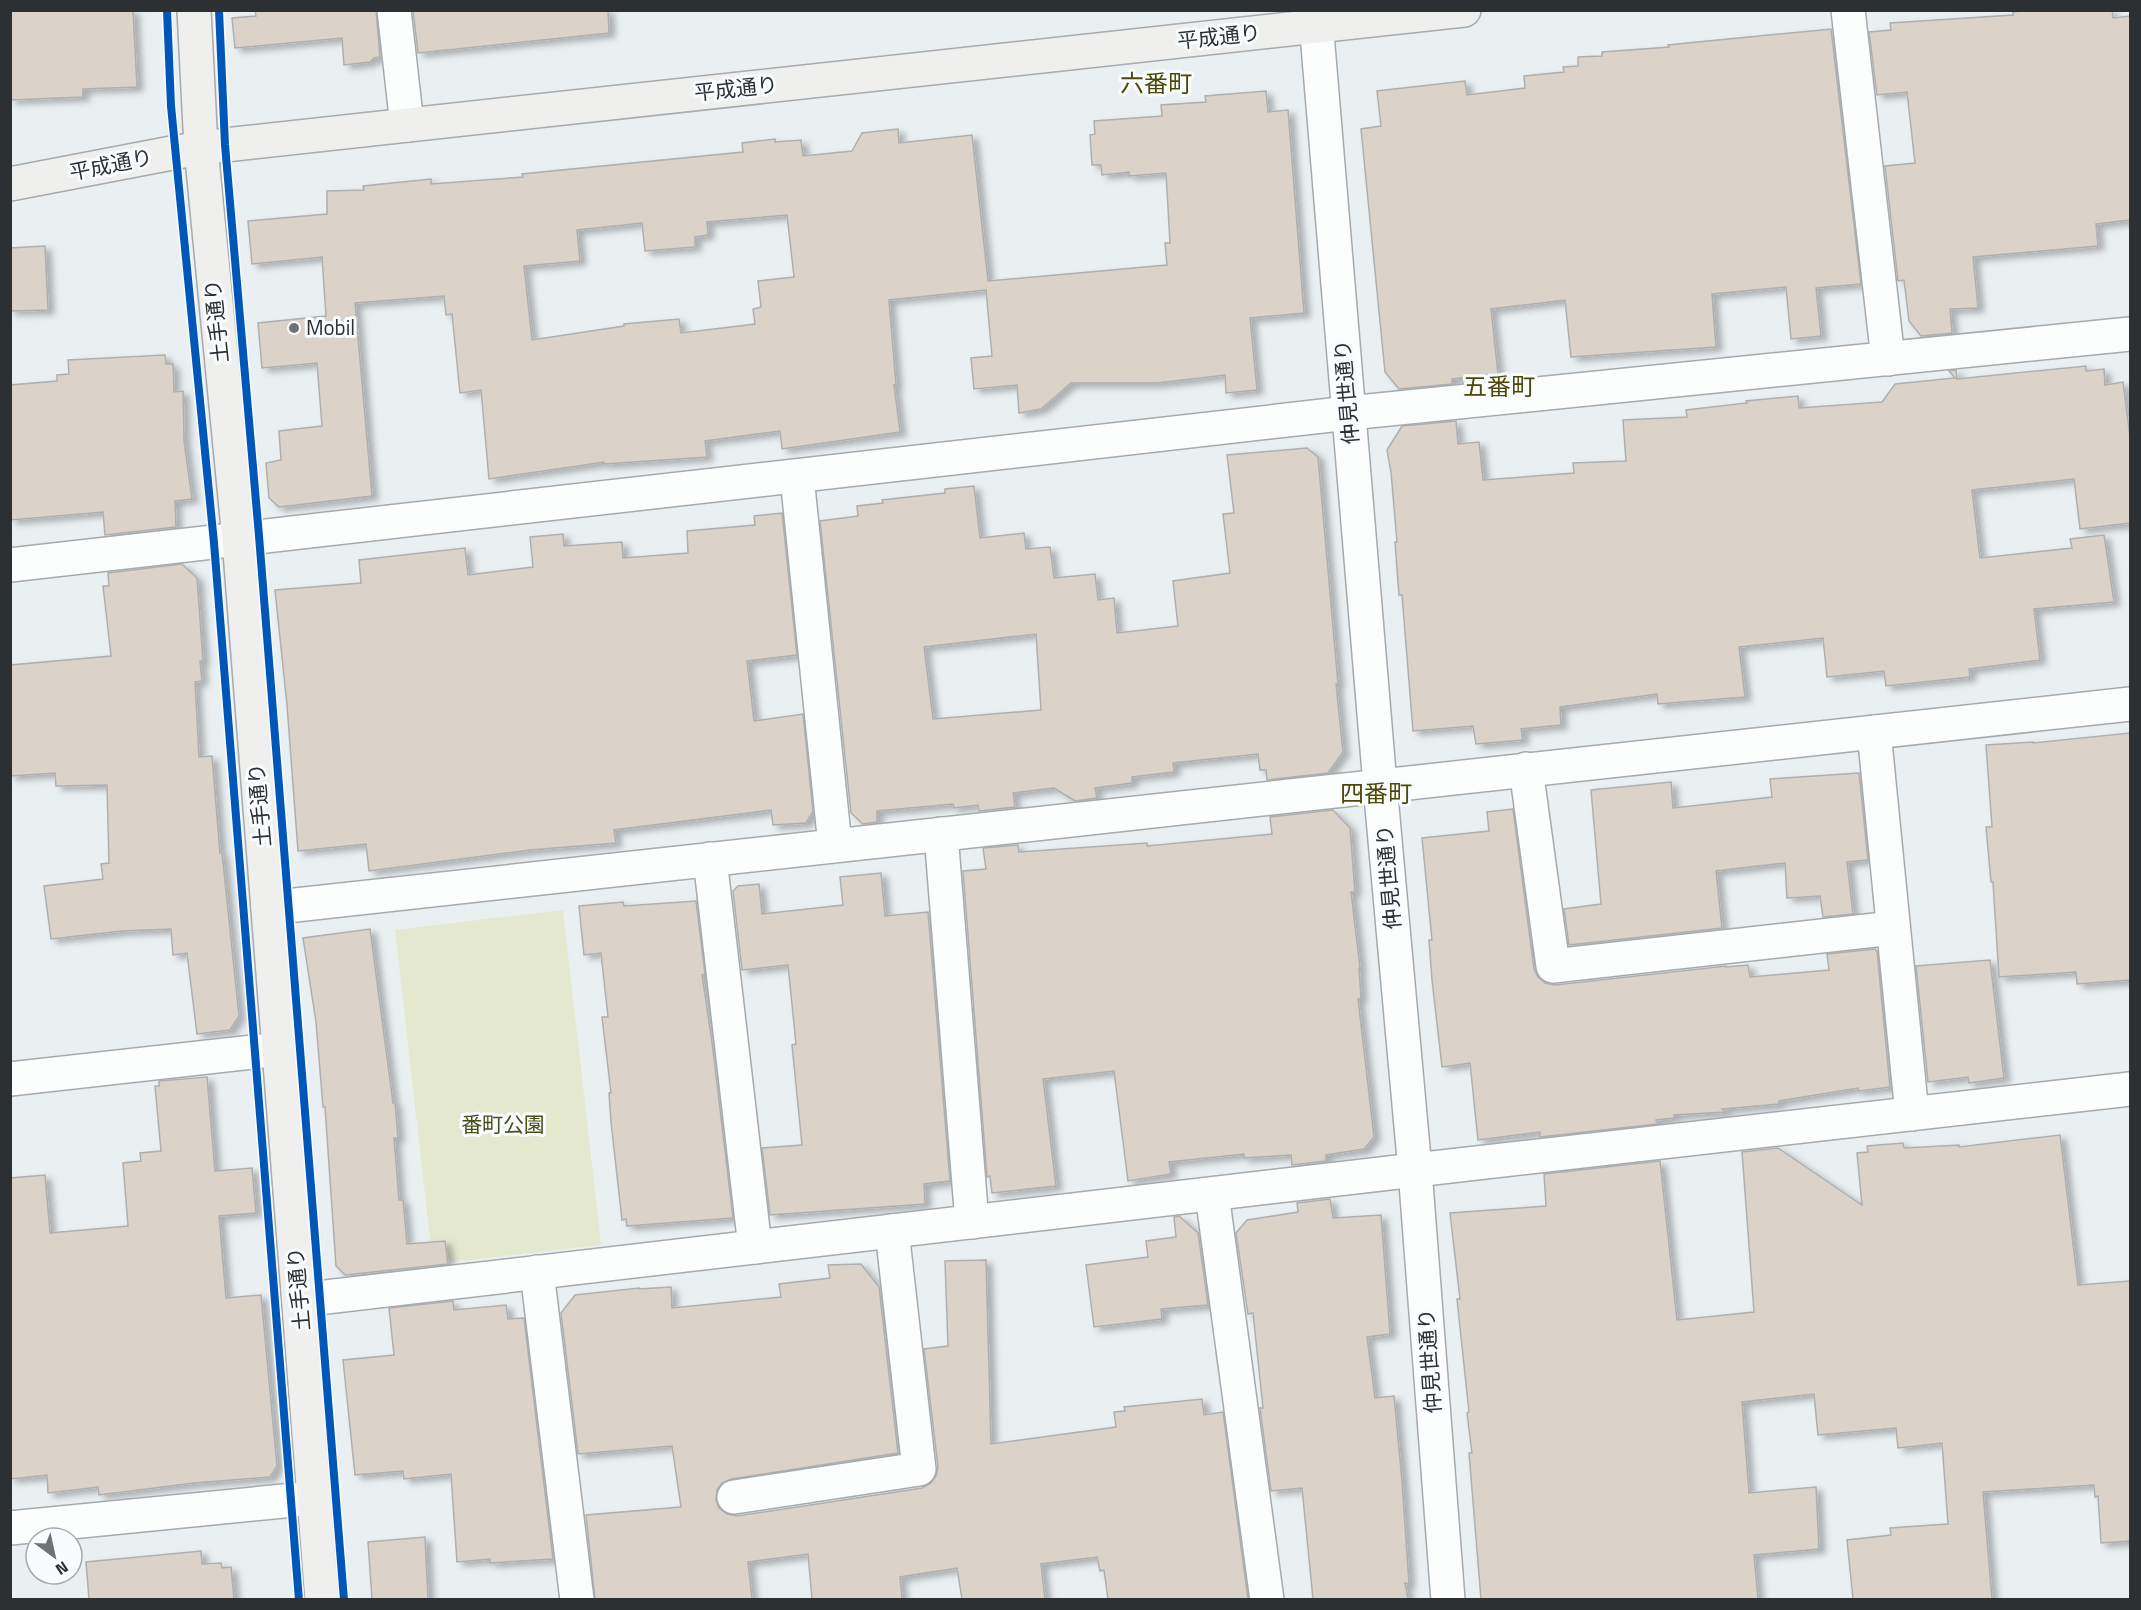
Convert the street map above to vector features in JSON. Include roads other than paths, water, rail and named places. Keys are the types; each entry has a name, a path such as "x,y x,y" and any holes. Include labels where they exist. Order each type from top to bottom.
{"street":[{"name":"土手通り","path":"194,10 201,148 239,539 322,1599"},
{"path":"394,10 407,125"},
{"name":"平成通り","path":"10,184 201,148 1316,19 1464,10"},
{"path":"1848,10 1888,359"},
{"name":"仲見世通り","path":"1316,19 1380,785 1415,1170 1448,1599"},
{"path":"10,565 797,477 1349,412 2130,334"},
{"path":"797,477 835,845"},
{"path":"268,908 2130,704"},
{"path":"1874,732 1912,1114"},
{"path":"1526,769 1553,966 1893,928"},
{"path":"941,834 972,1222"},
{"path":"710,859 755,1247"},
{"path":"10,1079 279,1049"},
{"path":"300,1300 2130,1089"},
{"path":"1212,1194 1267,1599"},
{"path":"734,1497 919,1469 892,1231"},
{"path":"537,1272 577,1599"},
{"path":"10,1528 314,1498"}],"place":[{"name":"Mobil","path":"294,328"}],"district":[{"name":"六番町","path":"1156,84"},
{"name":"五番町","path":"1499,387"},
{"name":"四番町","path":"1376,794"}],"park label":[{"name":"番町公園","path":"503,1125"}]}
